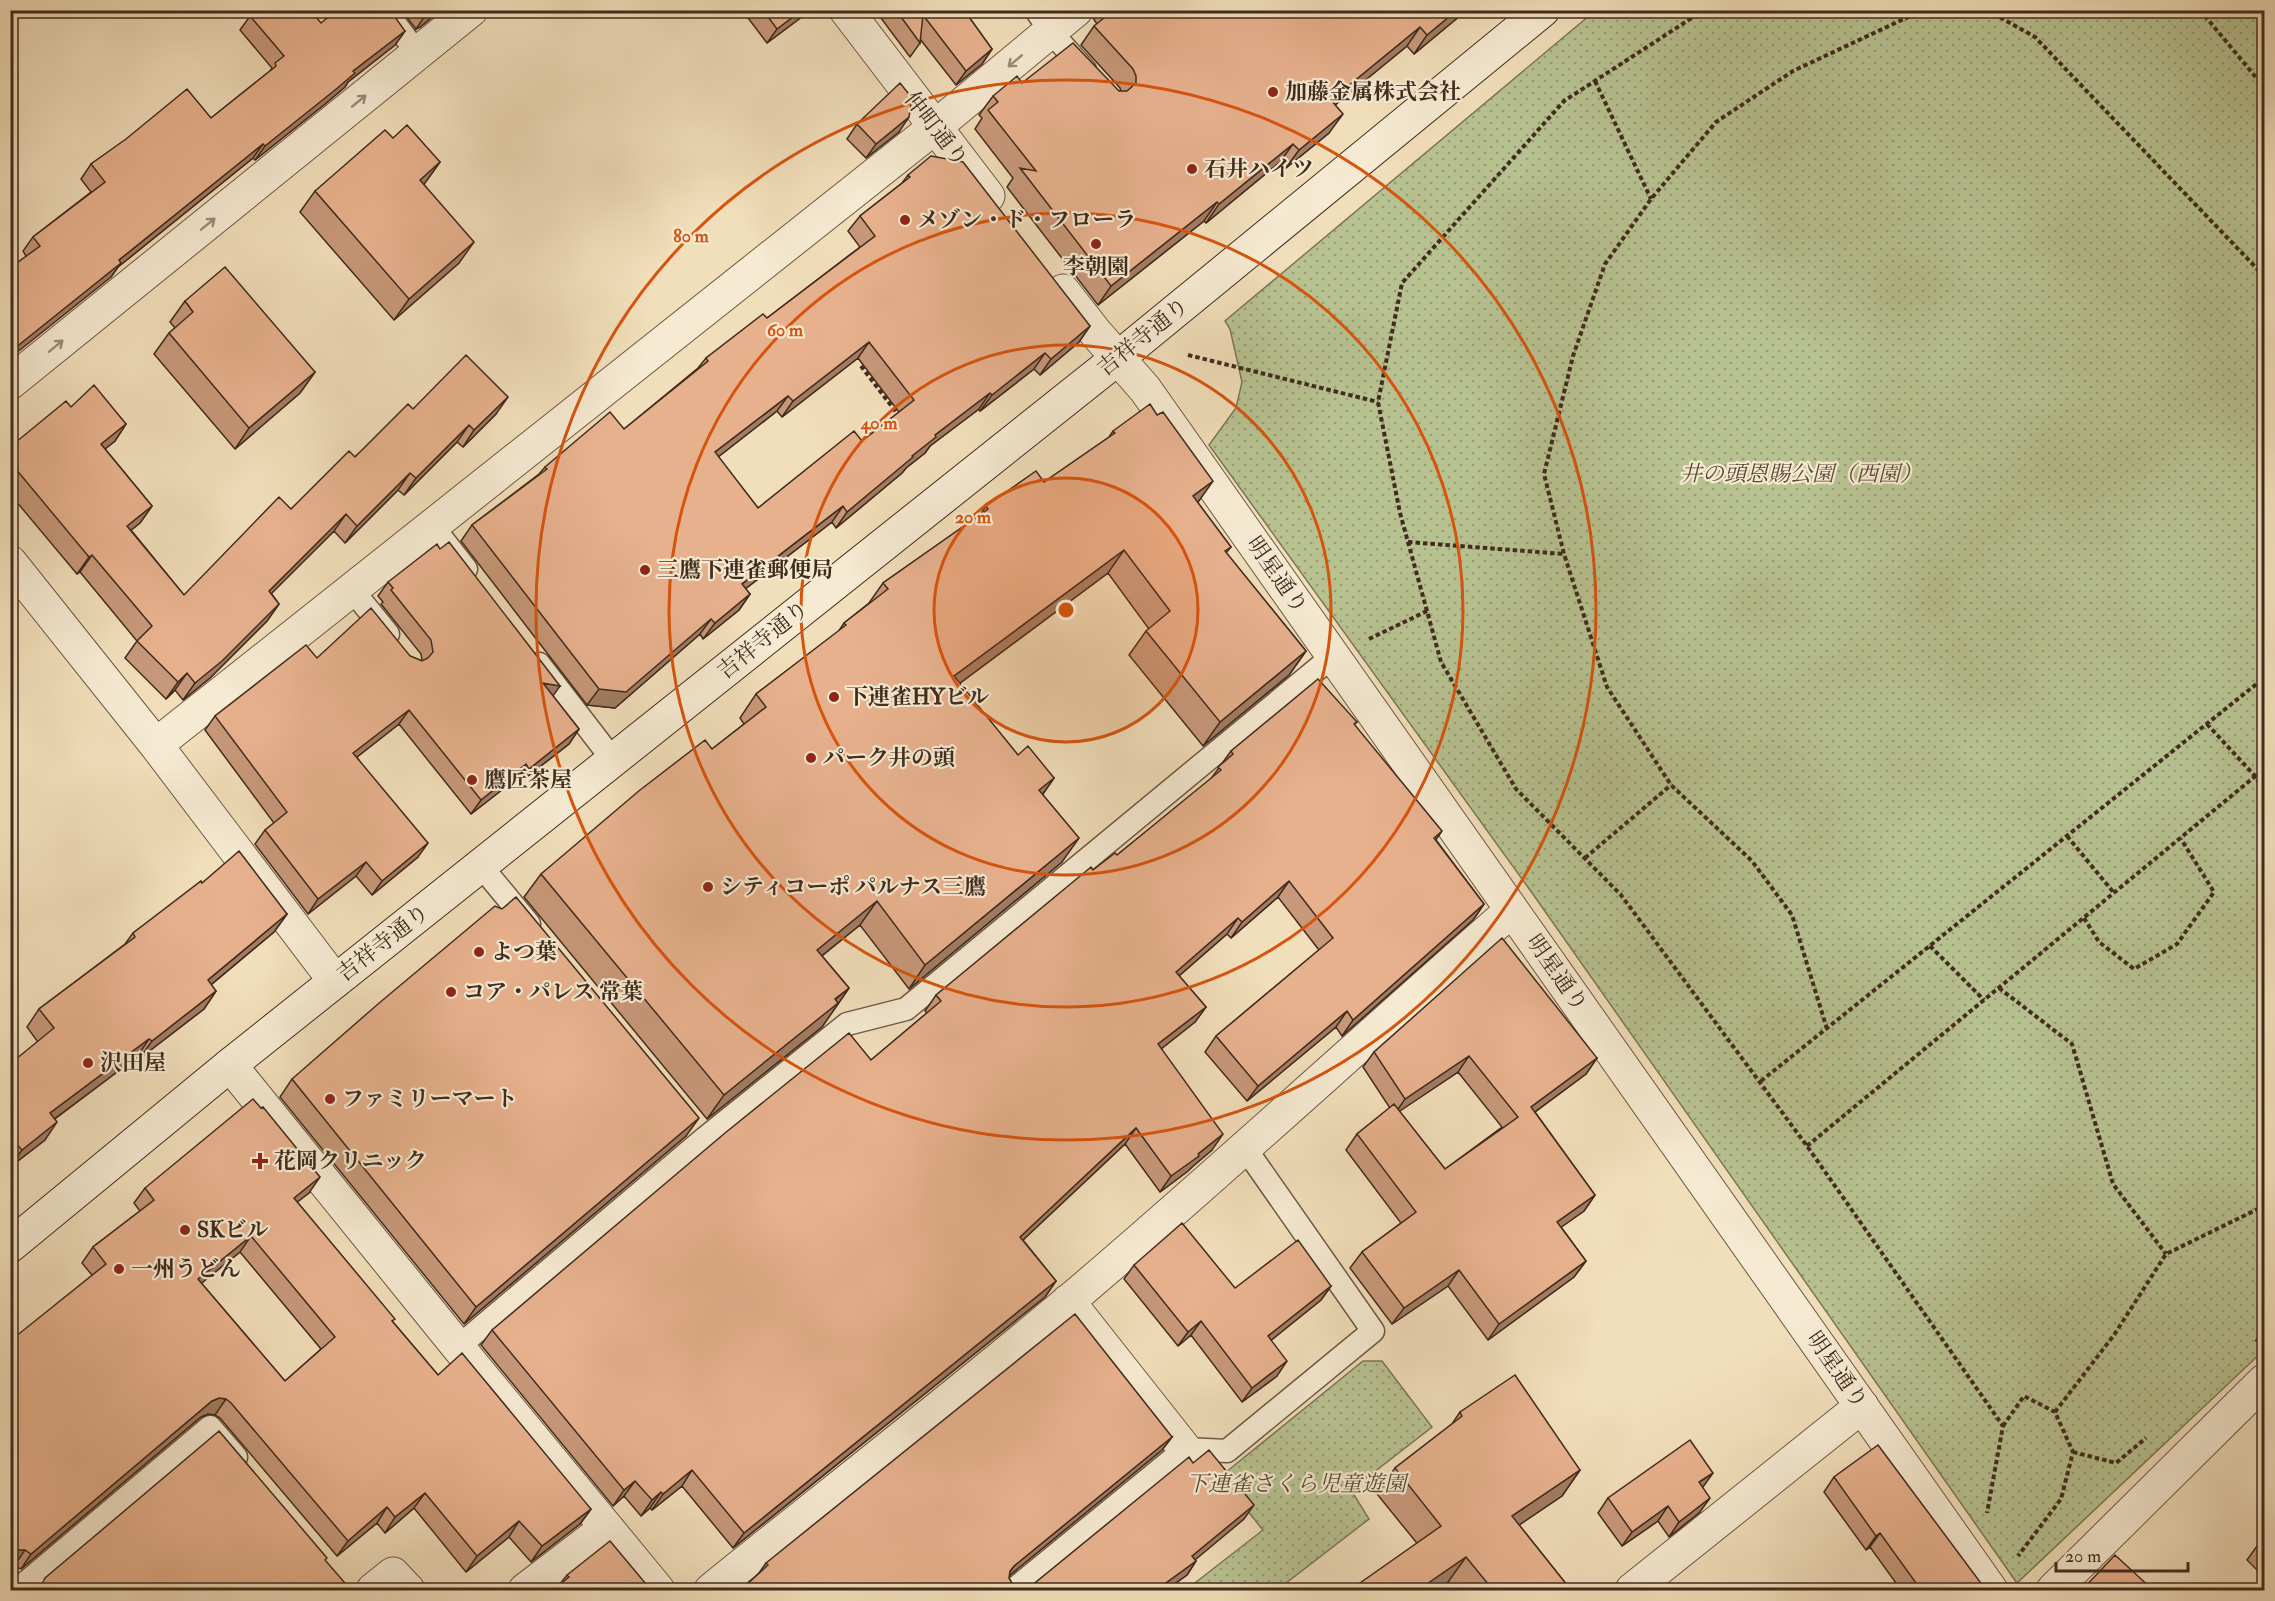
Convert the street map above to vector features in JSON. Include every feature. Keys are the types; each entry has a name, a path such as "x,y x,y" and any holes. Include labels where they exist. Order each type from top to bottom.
{"street":[{"path":"10,383 471,10"},
{"name":"仲町通り","path":"846,10 1007,221"},
{"path":"156,746 935,128 1043,21 1076,10"},
{"name":"吉祥寺通り","path":"10,1246 230,1065 1118,358 1543,10"},
{"path":"1044,267 1118,358"},
{"name":"明星通り","path":"1118,358 1145,389 1990,1590"},
{"path":"10,562 156,746 335,981"},
{"path":"711,1590 1068,1301 1245,1148 1512,910"},
{"path":"230,1065 658,1590"},
{"path":"1068,1301 1185,1449"},
{"path":"2053,1590 2265,1382"},
{"path":"1632,1590 1862,1406"},
{"path":"525,1590 606,1528"},
{"path":"373,1590 393,1574 408,1590"},
{"path":"10,1584 17,1590"}],"lane":[{"path":"385,10 418,54"},
{"path":"1043,21 1103,89"},
{"path":"433,526 476,582"},
{"path":"353,591 403,653"},
{"path":"525,647 613,760"},
{"path":"458,1347 699,1131 847,1024 906,1009 1333,656"},
{"path":"481,866 546,944"},
{"path":"1013,1590 1185,1449 1227,1451 1372,1331 1245,1148"},
{"path":"17,1590 210,1427 249,1472"}],"path":[{"path":"1704,10 1564,101 1402,283 1378,402 1400,513 1441,662 1516,789 1621,895 1761,1081 2003,1426"},
{"path":"1827,1029 1792,915 1752,861 1671,785 1607,687 1564,554 1544,474 1573,356 1605,264 1651,199 1716,122 1792,71 1923,10"},
{"path":"1987,10 2034,37 2265,276"},
{"path":"2200,10 2265,87"},
{"path":"1595,81 1651,199"},
{"path":"1188,355 1378,402"},
{"path":"861,366 903,421"},
{"path":"1408,542 1564,554"},
{"path":"1333,656 1427,611"},
{"path":"1761,1081 2265,678"},
{"path":"2206,724 2256,777 2265,792"},
{"path":"1807,1146 2265,770"},
{"path":"1585,859 1671,785"},
{"path":"2067,836 2114,893"},
{"path":"2084,918 2098,942 2134,969 2177,944 2214,892 2181,839"},
{"path":"1930,946 1984,1000"},
{"path":"1999,988 2072,1044 2113,1184 2166,1254"},
{"path":"2055,1412 2114,1335 2166,1254 2265,1206"},
{"path":"2248,1348 2265,1334"},
{"path":"1993,1521 1987,1512 2003,1426 2025,1396 2055,1412 2073,1452 2061,1499 2018,1556"},
{"path":"2073,1452 2116,1463 2150,1435"},
{"path":"2012,1547 2018,1556 2018,1567"}],"green space":[{"name":"井の頭恩賜公園（西園）","path":"1596,10 2264,11 2264,1350 2017,1583 1530,890 1209,445 1236,408 1242,382 1230,329 1225,321"},
{"name":"下連雀さくら児童遊園","path":"1363,1361 1382,1361 1432,1427 1351,1490 1369,1519 1277,1590 1186,1590 1263,1530 1220,1477"}],"building":[{"path":"256,10 310,10 321,23 337,10 390,10 405,31 353,71 355,73 335,90 265,146 263,144 119,260 121,263 10,352 10,268 40,246 33,237 105,182 91,164 126,139 187,89 211,118 276,66 275,63 284,56 250,16"},
{"path":"763,10 802,10 777,29"},
{"path":"896,10 964,10 992,49 966,71 923,15 920,43"},
{"path":"1114,10 1457,10 1427,35 1420,27 1331,100 1343,114 1299,150 1293,144 1111,286 1020,168 1036,171 988,110 998,102 993,96 1017,76 1022,83 1073,43 1119,91 1127,91 1136,83 1133,69 1094,26"},
{"path":"900,83 912,98 909,117 876,144 857,124"},
{"path":"407,125 440,162 420,180 474,242 409,299 315,191 385,130 393,138"},
{"path":"931,156 963,162 1090,326 1051,359 1045,353 992,395 990,393 935,435 936,437 847,512 843,506 742,584 750,594 715,623 711,619 626,692 599,689 472,525 547,469 545,467 610,412 624,429 708,361 706,358 763,314 767,318 875,236 860,216 910,177 908,175","holes":["869,342 914,400 862,441 854,431 758,508 715,452 788,396 793,401"]},
{"path":"225,267 315,372 249,428 169,333 193,312 185,301"},
{"path":"466,355 508,397 474,430 469,425 416,478 410,473 357,526 346,514 269,591 279,604 222,661 195,683 187,673 178,682 137,641 152,626 92,555 89,557 10,462 10,447 66,401 71,407 94,385 126,424 101,444 152,506 127,526 184,595 279,497 291,509 349,451 355,457 408,404 413,409"},
{"path":"1150,404 1157,415 1163,412 1213,481 1193,496 1231,547 1225,551 1306,651 1220,722 1146,631 1170,611 1124,550 954,676 1018,755 1028,746 1054,778 1039,790 1079,838 925,965 877,901 817,950 849,988 835,999 838,1003 724,1095 541,874 640,790 705,740 712,749 766,707 756,694 846,625 844,623 888,589 883,583 988,509 986,506 1036,471 1044,482 1115,433 1113,431"},
{"path":"449,542 560,686 543,683 579,729 529,769 526,764 481,800 409,710 353,753 428,843 382,881 366,862 318,899 265,830 287,812 215,716 306,645 317,658 371,608 410,656 422,661 428,658 433,652 431,640 391,590 393,588 388,582 437,544 440,549"},
{"path":"1318,679 1357,722 1354,724 1442,831 1434,838 1484,904 1353,1020 1347,1011 1258,1086 1216,1036 1333,938 1289,881 1242,922 1238,918 1176,972 1206,1007 1158,1044 1223,1134 1198,1154 1199,1156 1171,1176 1136,1128 1020,1237 1056,1281 744,1533 692,1470 652,1500 635,1481 624,1490 492,1330 725,1133 849,1033 871,1060 941,1001 936,995 1091,867 1093,870 1115,853 1117,855 1221,770 1218,767 1233,754 1231,751"},
{"path":"239,851 287,914 208,980 216,991 152,1041 149,1039 50,1113 57,1122 22,1150 10,1137 10,1064 54,1028 39,1009 135,937 133,933 201,881 202,883"},
{"path":"516,897 699,1118 476,1307 292,1079 495,906 502,909"},
{"path":"1502,938 1597,1058 1531,1107 1595,1195 1557,1222 1586,1261 1499,1324 1459,1270 1404,1308 1362,1252 1416,1212 1357,1134 1394,1104 1445,1169 1518,1117 1469,1056 1405,1099 1374,1052"},
{"path":"253,1099 261,1108 263,1107 320,1177 294,1198 395,1319 392,1321 438,1375 462,1353 591,1509 542,1546 519,1521 477,1556 425,1493 395,1517 387,1507 348,1541 231,1403 219,1398 212,1401 31,1554 25,1550 16,1550 10,1554 10,1341 106,1264 93,1247 154,1200 145,1188","holes":["251,1236 335,1337 285,1381 198,1279"]},
{"path":"1182,1223 1235,1288 1298,1240 1331,1286 1268,1336 1287,1361 1252,1388 1201,1321 1188,1332 1134,1265"},
{"path":"1075,1314 1172,1437 1014,1566 1009,1578 1013,1585 1024,1589 1031,1586 1189,1457 1193,1463 1209,1450 1254,1505 1192,1556 1196,1561 1156,1590 748,1590 744,1587 768,1565 766,1563"},
{"path":"1515,1375 1580,1470 1512,1516 1571,1590 1493,1590 1466,1557 1418,1590 1350,1590 1441,1526 1395,1468 1462,1416 1460,1412"},
{"path":"219,1431 327,1558 325,1560 351,1590 35,1590 40,1588 45,1578"},
{"path":"1690,1440 1713,1473 1699,1482 1710,1498 1679,1522 1668,1506 1632,1532 1608,1498"},
{"path":"1878,1445 1986,1590 1921,1590 1880,1533 1876,1536 1834,1477"},
{"path":"2265,1538 2265,1554 2257,1546"},
{"path":"610,1541 651,1590 553,1590 569,1577 567,1575"},
{"path":"2115,1555 2153,1590 2082,1590"},
{"path":"10,1584 19,1590 10,1590"}],"place":[{"name":"加藤金属株式会社","path":"1273,92"},
{"name":"石井ハイツ","path":"1192,169"},
{"name":"メゾン・ド・フローラ","path":"905,220"},
{"name":"李朝園","path":"1096,244"},
{"name":"三鷹下連雀郵便局","path":"645,570"},
{"name":"下連雀HYビル","path":"834,697"},
{"name":"パーク井の頭","path":"811,758"},
{"name":"鷹匠茶屋","path":"472,780"},
{"name":"シティコーポ パルナス三鷹","path":"708,887"},
{"name":"よつ葉","path":"479,952"},
{"name":"コア・パレス 常葉","path":"451,992"},
{"name":"沢田屋","path":"88,1063"},
{"name":"ファミリーマート","path":"330,1099"},
{"name":"花岡クリニック","path":"260,1161"},
{"name":"SKビル","path":"185,1230"},
{"name":"一州うどん","path":"119,1269"}]}
